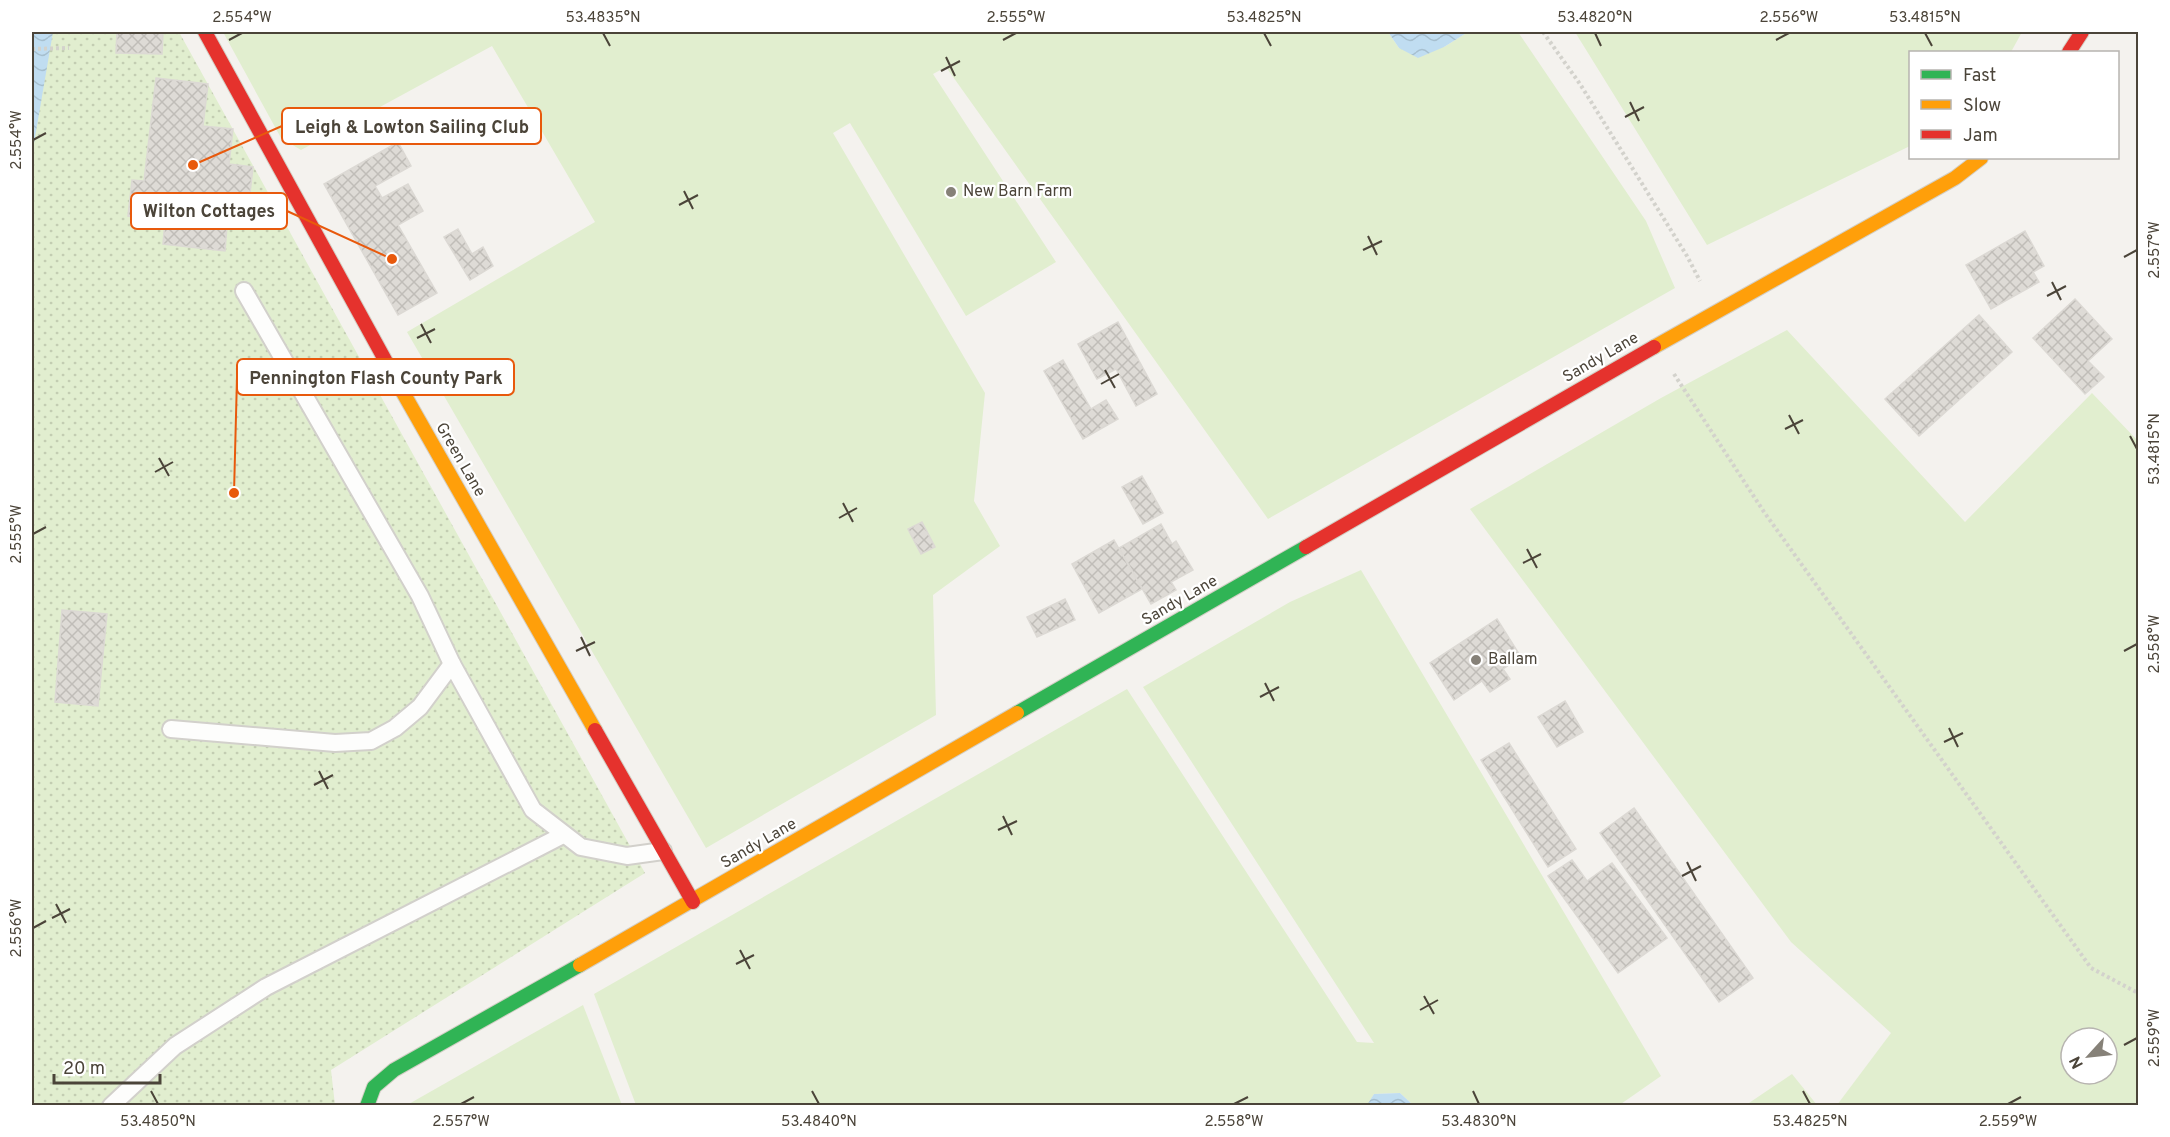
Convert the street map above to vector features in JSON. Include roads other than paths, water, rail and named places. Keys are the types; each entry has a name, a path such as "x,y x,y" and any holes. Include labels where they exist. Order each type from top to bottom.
{"street":[{"name":"Green Lane","path":"205,32 354,307 693,902"},
{"path":"2070,51 2082,32"},
{"name":"Sandy Lane","path":"367,1106 374,1088 394,1070 693,902 1715,311 1955,178 1980,159"}],"lane":[{"path":"244,291 420,596 452,664 533,810 581,847 602,853 627,856 663,851"},
{"path":"171,729 335,743 371,741 395,728 420,707 452,664"},
{"path":"111,1106 175,1046 266,987 563,835"}],"water":[{"path":"32,32 53,32 32,155"},
{"path":"1388,32 1468,32 1444,47 1418,58 1399,48"},
{"path":"1400,1093 1413,1105 1367,1105 1374,1094"}],"place":[{"name":"Leigh & Lowton Sailing Club","path":"193,165"},
{"name":"New Barn Farm","path":"951,192"},
{"name":"Wilton Cottages","path":"392,259"},
{"name":"Pennington Flash County Park","path":"234,493"},
{"name":"Ballam","path":"1476,660"}]}
